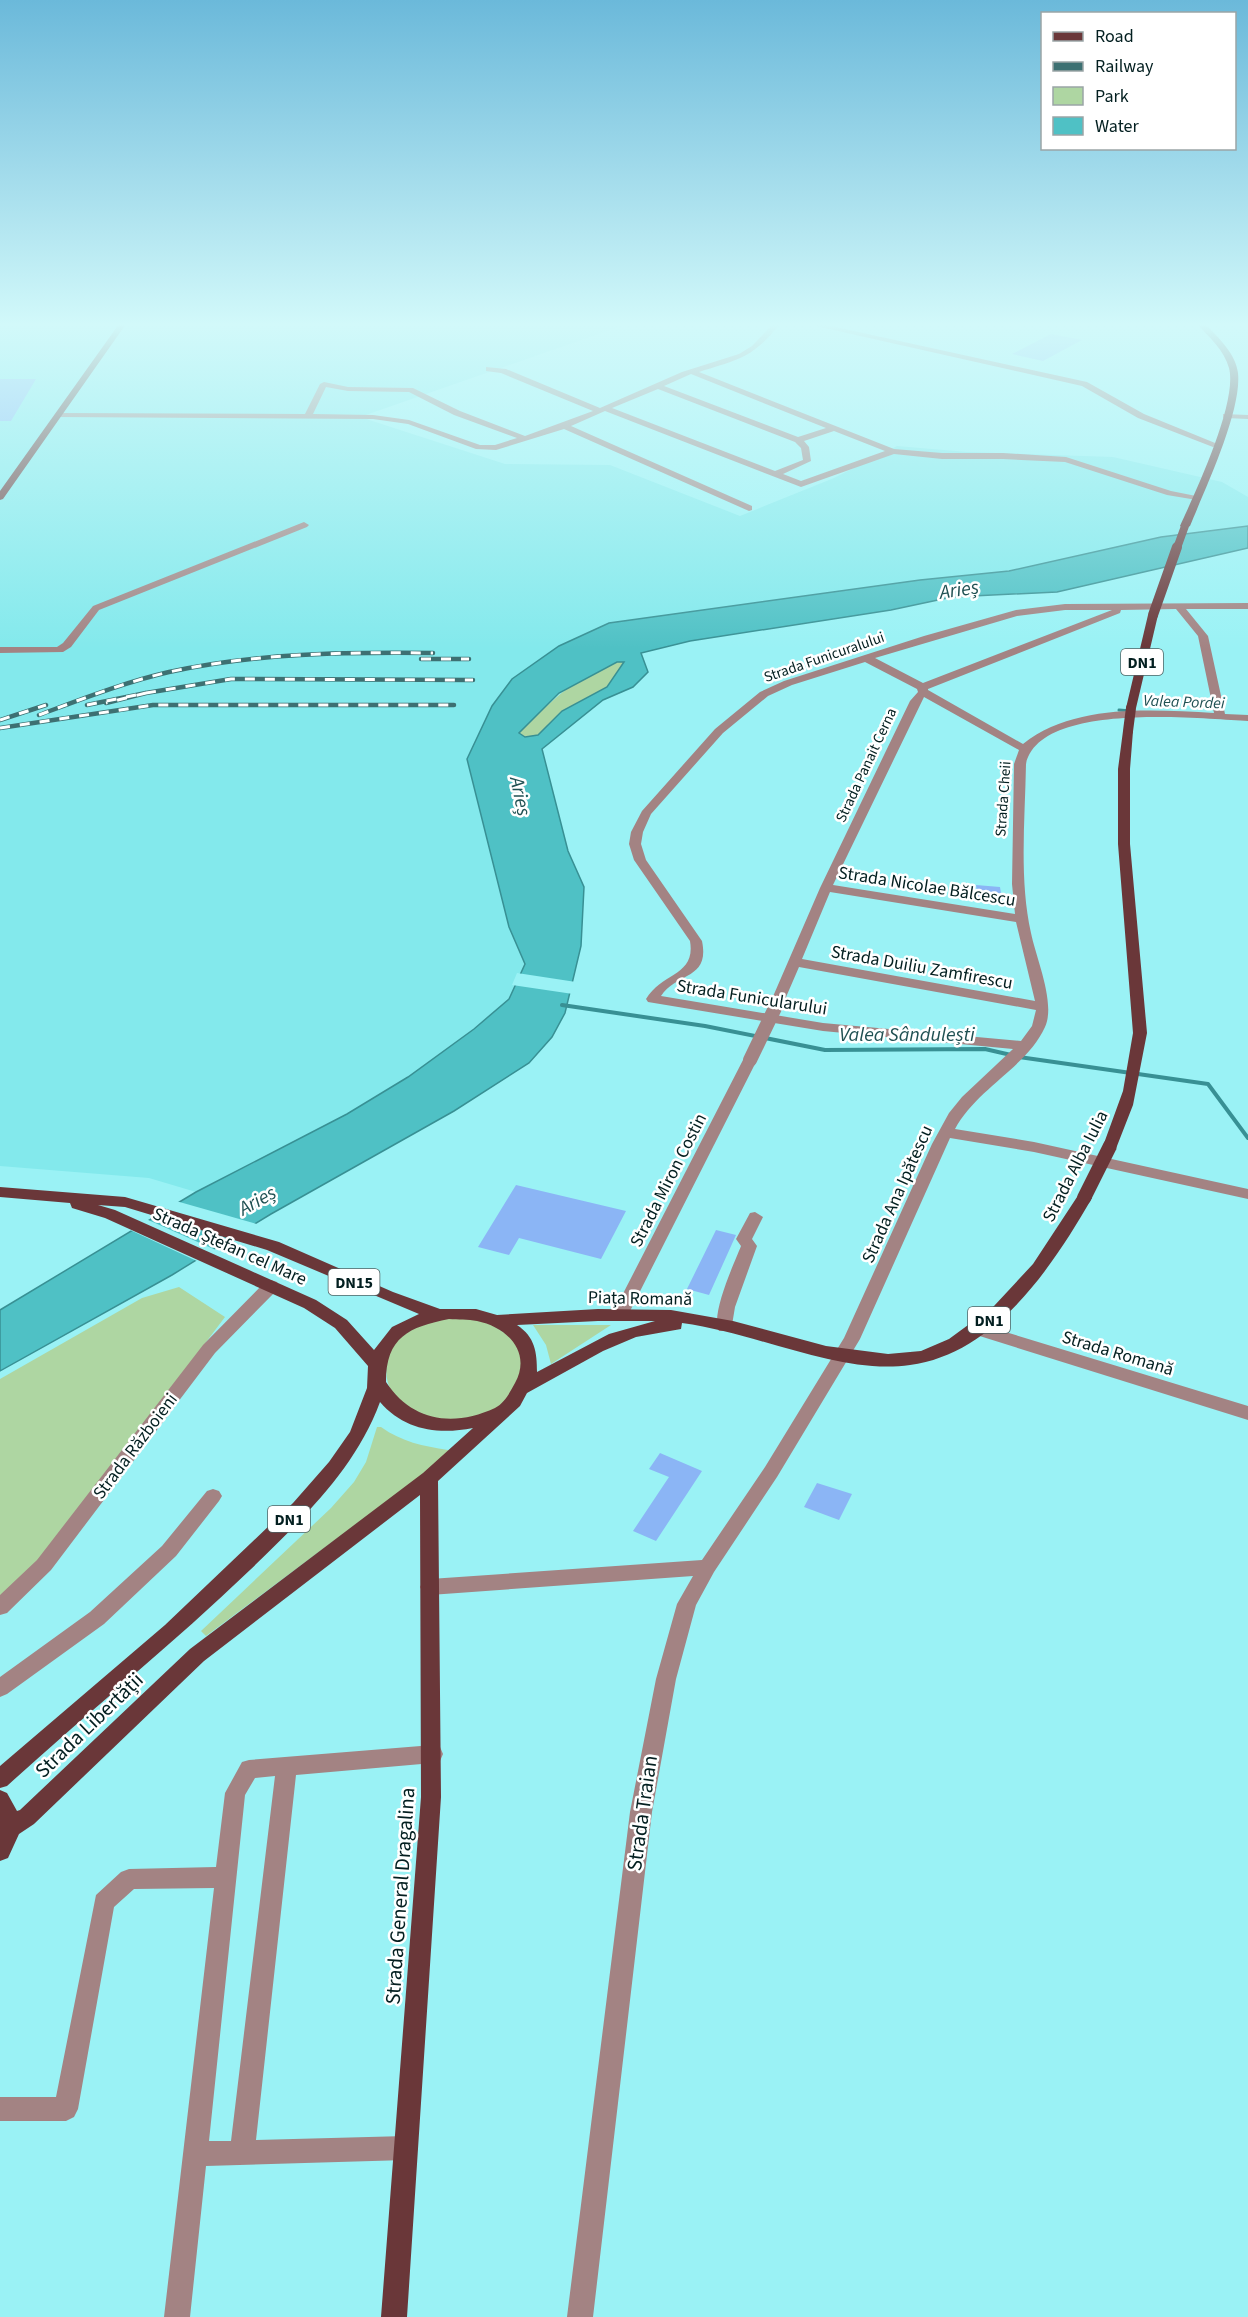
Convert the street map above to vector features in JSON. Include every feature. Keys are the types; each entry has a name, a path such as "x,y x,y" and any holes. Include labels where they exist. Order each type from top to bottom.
{"main road":[{"path":"0,497 47,432"},
{"name":"DN1","path":"1197,497 1220,432"},
{"name":"Strada Alba Iulia","path":"721,1326 843,1356 892,1359 929,1354 948,1347 995,1314 1039,1267 1084,1198 1110,1146 1126,1106 1137,1068 1140,1033 1122,816 1122,772 1131,708 1153,615 1197,497"},
{"name":"Strada Ștefan cel Mare","path":"0,1192 47,1197 103,1198 125,1202 273,1246 387,1296 436,1314"},
{"name":"Strada Ștefan cel Mare","path":"47,1197 111,1214 310,1304 341,1324 377,1364"},
{"name":"Piața Romană","path":"377,1364 384,1347 397,1333 415,1321 436,1314 458,1311 500,1320 683,1318 721,1326"},
{"name":"Piața Romană","path":"197,1655 429,1478 499,1412 514,1401 525,1387 530,1368 528,1349 517,1333 500,1320"},
{"name":"Piața Romană","path":"525,1387 625,1333 663,1326 721,1326"},
{"name":"DN1","path":"377,1364 378,1384"},
{"name":"Piața Romană","path":"378,1384 387,1401 403,1414 425,1423 450,1425 476,1422 499,1412"},
{"name":"Strada Libertății","path":"0,1779 171,1632 286,1522 318,1487 361,1428 378,1384"},
{"name":"Strada General Dragalina","path":"394,2317 433,1754 429,1478"},
{"name":"Strada Libertății","path":"11,1827 27,1817 197,1655"},
{"path":"0,1800 9,1812 11,1827"},
{"name":"DN1","path":"0,1851 11,1827"}],"street":[{"path":"438,432 488,449 546,432"},
{"path":"509,432 526,439"},
{"path":"578,432 749,508"},
{"path":"663,432 804,484 892,451"},
{"path":"775,474 807,462 805,447 798,440 778,432"},
{"path":"798,440 821,432"},
{"path":"844,432 892,451 942,456 1003,456 1066,460 1170,493 1197,497"},
{"path":"1182,432 1216,445"},
{"path":"0,650 59,650 67,645 96,608 304,525"},
{"path":"923,689 1128,606"},
{"name":"Strada Funicuralului","path":"653,999 658,990 688,971 698,959 699,951 696,941 654,884 640,860 635,844 637,832 646,813 719,732 751,703 788,683 1016,613 1065,607 1248,606"},
{"path":"1179,607 1203,636 1220,717"},
{"path":"866,658 1024,749"},
{"name":"Strada Panait Cerna","path":"750,1060 775,1008 826,888 915,701 923,689"},
{"name":"Strada Cheii","path":"1043,1007 1023,919 1017,861 1020,764 1024,749 1044,734 1070,724 1110,716 1146,714 1248,718"},
{"name":"Strada Nicolae Bălcescu","path":"826,888 1023,919"},
{"name":"Strada Duiliu Zamfirescu","path":"795,962 1043,1007"},
{"name":"Strada Funicularului","path":"653,999 823,1027 1022,1048"},
{"path":"1022,1048 1039,1026 1043,1007"},
{"name":"Strada Ana Ipătescu","path":"843,1356 945,1132 967,1100 1022,1048"},
{"name":"Strada Miron Costin","path":"619,1317 750,1060"},
{"path":"945,1132 1034,1147 1248,1194"},
{"path":"721,1326 749,1246 744,1239 754,1217"},
{"name":"Strada Războieni","path":"0,1607 44,1565 209,1348 271,1286"},
{"name":"Strada Romană","path":"976,1329 1248,1413"},
{"name":"Strada Traian","path":"580,2317 649,1760 678,1630 687,1604 707,1567 760,1489 843,1356"},
{"path":"0,1688 97,1618 169,1551 213,1496"},
{"path":"430,1587 707,1567"},
{"path":"177,2317 235,1793 249,1769 433,1754"},
{"path":"242,2153 287,1766"},
{"path":"0,2109 66,2109 104,1902 129,1880 226,1877"},
{"path":"195,2154 406,2148"}],"shaded area":[{"path":"0,432 407,432 505,464 610,465 740,516 834,478 897,446 967,452 1113,457 1222,482 1248,497 1248,526 1161,537 1009,571 920,580 609,623 559,646 512,679 492,706 467,759 509,927 525,964 509,999 474,1029 408,1077 347,1114 196,1192 149,1178 0,1166"}],"green space":[{"path":"625,661 607,687 562,711 538,735 525,737 519,733 554,700 581,679 610,664"},
{"path":"179,1287 225,1317 40,1562 0,1600 0,1379 142,1298"},
{"path":"436,1319 484,1319 519,1343 525,1367 504,1403 489,1413 470,1419 450,1420 429,1417 411,1410 396,1398 388,1382 387,1362 391,1349 406,1333"},
{"path":"533,1325 611,1325 551,1364 546,1345"},
{"path":"377,1427 413,1443 448,1450 449,1455 206,1636 201,1631 331,1508 354,1482 366,1462"}],"water":[{"name":"Arieș","path":"1248,526 1248,548 1057,592 952,597 891,610 690,641 641,653 648,672 633,687 603,700 542,749 568,851 584,887 581,946 565,1013 552,1037 529,1063 454,1111 271,1214 172,1275 0,1371 0,1310 196,1192 347,1114 408,1077 474,1029 509,999 525,964 509,927 467,759 492,706 512,679 559,646 609,623 920,580 1009,571 1161,537","holes":["617,662 624,662 607,687 562,711 538,735 525,737 519,733 559,693"]}],"pier":[{"path":"517,973 576,982 573,994 512,985"},
{"path":"176,1201 260,1225 237,1239 155,1214"},
{"path":"146,1219 218,1251 199,1262 128,1229"}],"building":[{"path":"976,885 1000,887 1002,900 978,899"},
{"path":"516,1185 626,1211 601,1259 519,1238 509,1255 478,1247"},
{"path":"716,1230 736,1235 709,1295 687,1289"},
{"path":"660,1453 702,1471 656,1541 633,1531 669,1477 649,1469"},
{"path":"817,1483 852,1494 839,1520 804,1507"}],"waterway":[{"name":"Valea Pordei","path":"1119,710 1131,711"},
{"name":"Valea Sândulești","path":"562,1005 705,1026 825,1050 985,1049 1011,1055"},
{"name":"Valea Sândulești","path":"1019,1057 1208,1084 1248,1138"}],"railway":[{"path":"39,715 136,681 202,666 301,655 433,653"},
{"path":"421,659 469,659"},
{"path":"146,693 231,679 473,680"},
{"path":"87,705 146,693"},
{"path":"106,703 146,693"},
{"path":"0,720 46,705"},
{"path":"0,728 153,705 454,705"}]}
